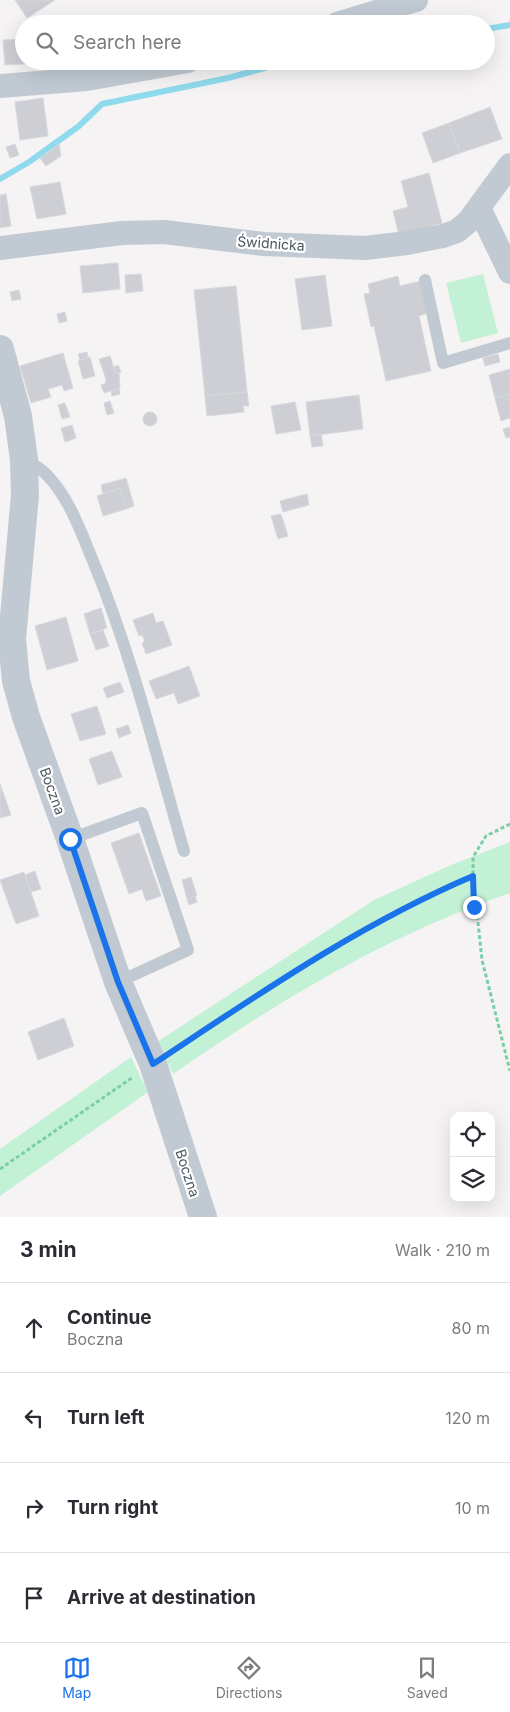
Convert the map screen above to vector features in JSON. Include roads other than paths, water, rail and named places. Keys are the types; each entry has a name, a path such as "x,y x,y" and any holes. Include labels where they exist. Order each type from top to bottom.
{"street":[{"path":"365,15 416,0"},
{"path":"0,86 87,79 138,70"},
{"name":"Świdnicka","path":"0,248 122,232 164,232 264,244 365,248 443,236 457,231 468,222 510,165"},
{"path":"479,208 510,272"},
{"name":"Boczna","path":"0,349 18,416 24,460 25,495 12,639 16,681 26,717 70,839 118,982 153,1064 203,1217"}],"lane":[{"path":"425,280 444,363 510,343"},
{"path":"24,460 37,466 48,476 77,522 106,593 138,686 184,851"},
{"path":"70,839 142,813 188,950 118,982"}],"waterway":[{"path":"495,28 510,25"},
{"path":"0,179 29,162 79,126 102,104 228,78 257,70"}]}
